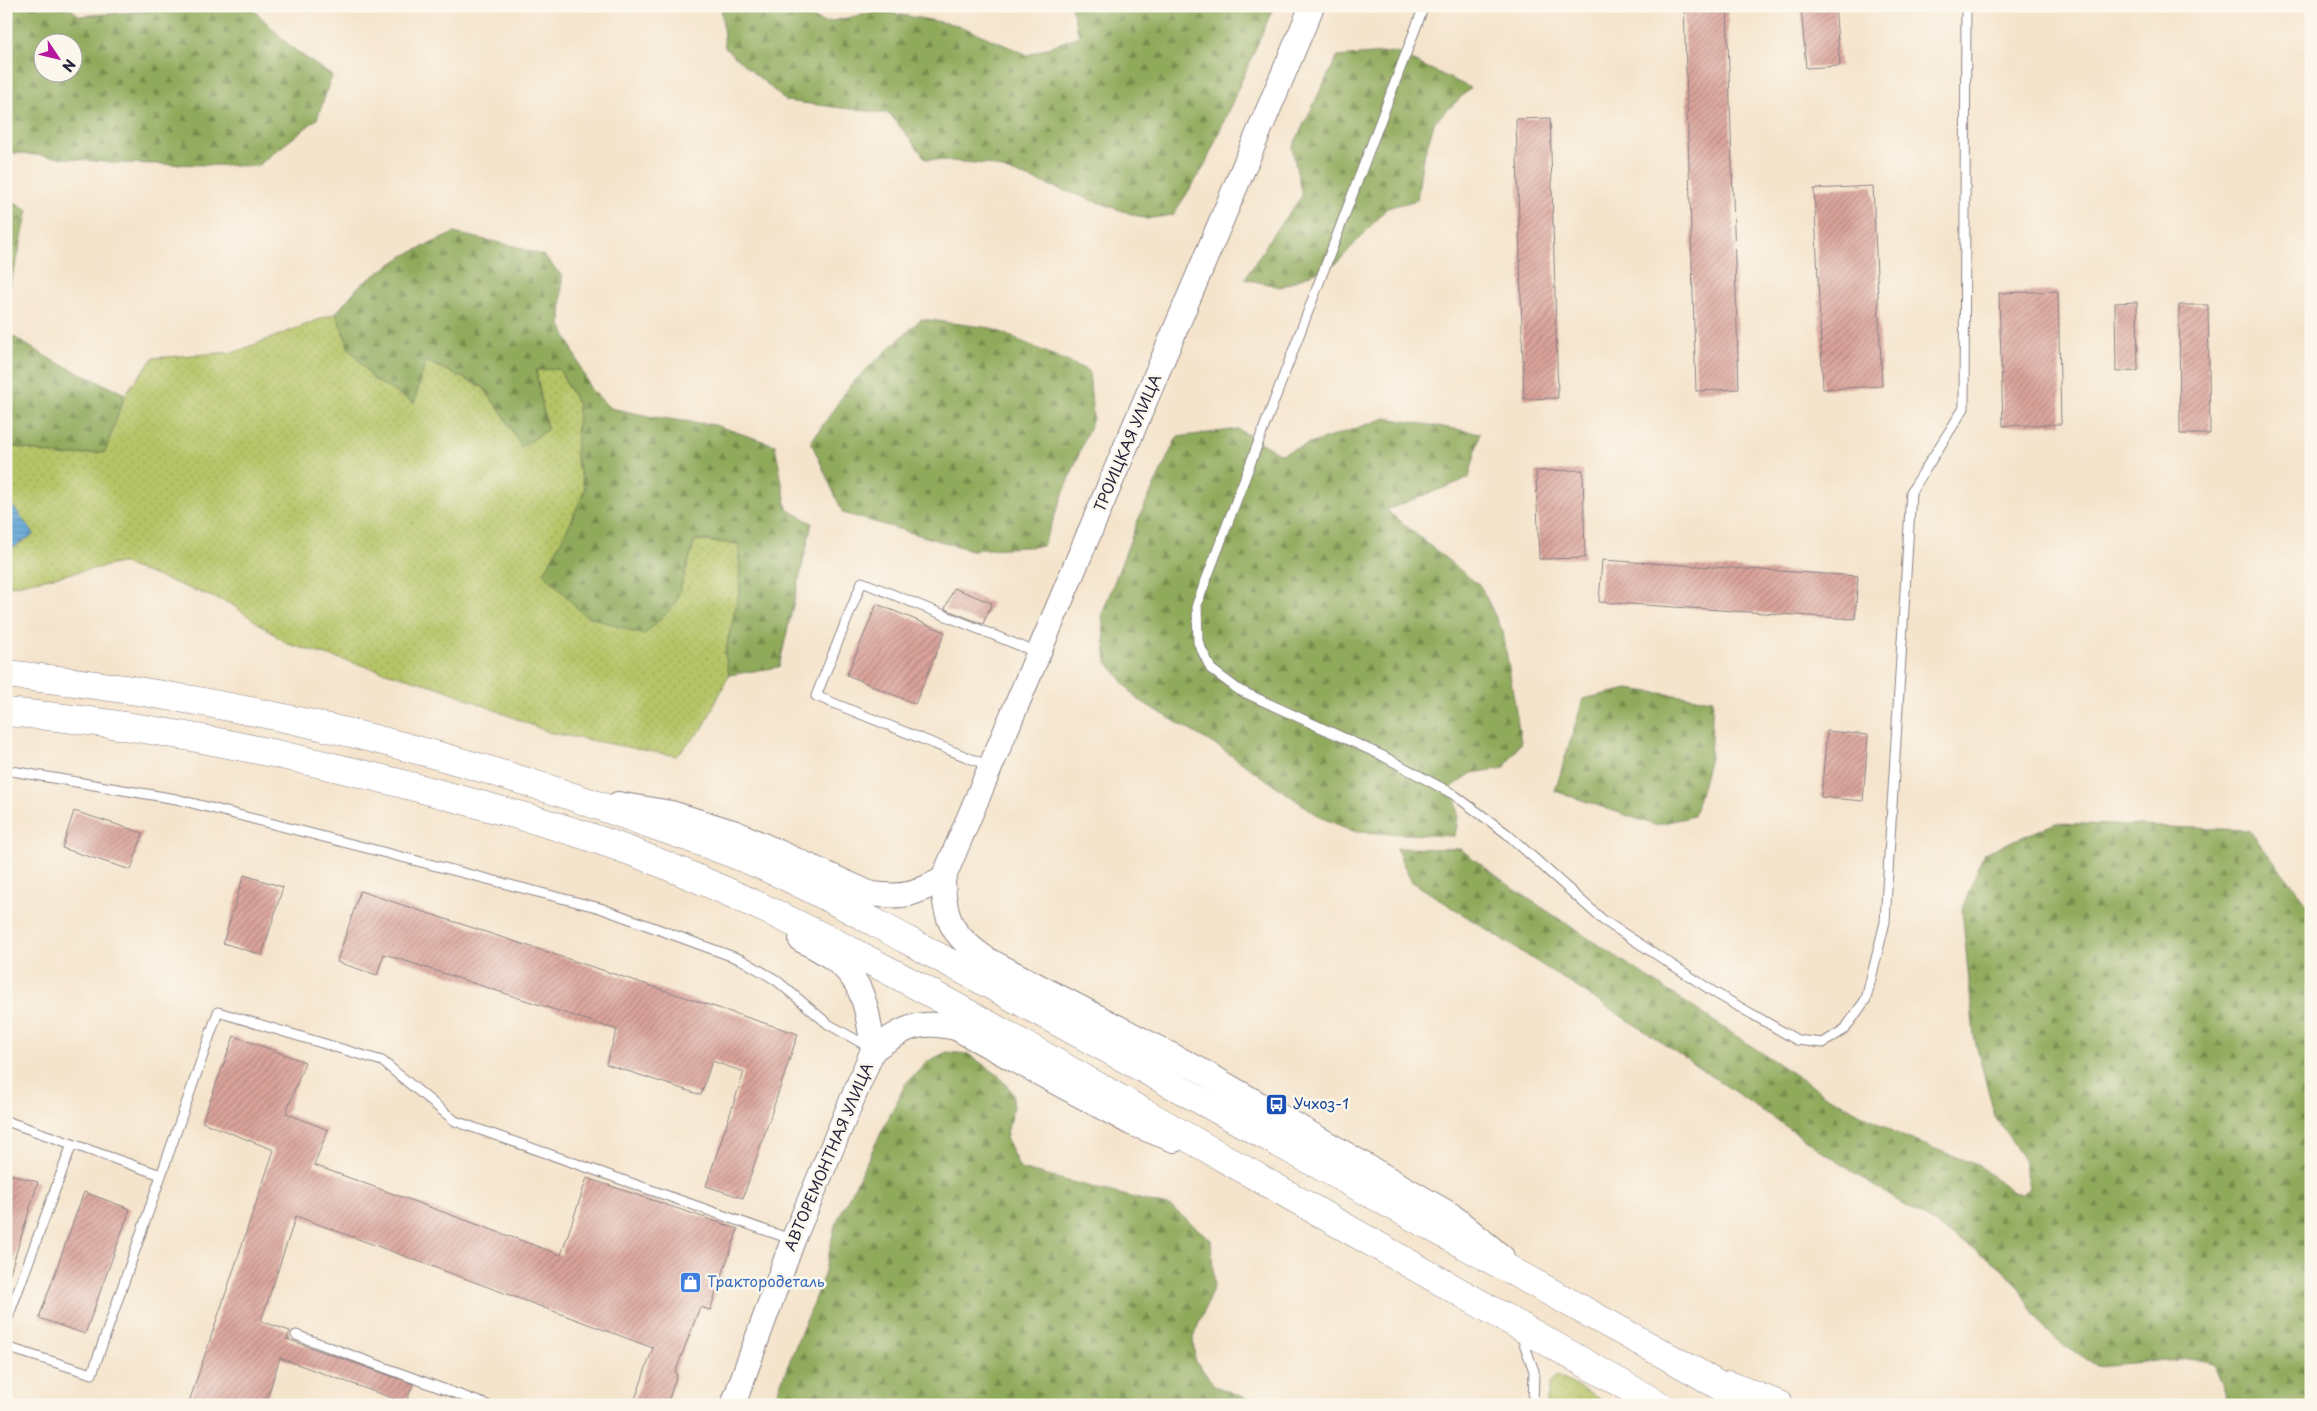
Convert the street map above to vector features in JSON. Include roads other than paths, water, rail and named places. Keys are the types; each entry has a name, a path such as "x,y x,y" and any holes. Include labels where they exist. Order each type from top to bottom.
{"main road":[{"path":"6,674 110,685 276,716 490,770 579,798 766,868 845,906 1696,1372 1751,1405"},
{"path":"6,712 80,718 265,751 477,804 566,829 700,880 829,941 949,1003 1659,1405"},
{"path":"1696,1372 1779,1405"}],"street":[{"name":"ТРОИЦКАЯ УЛИЦА","path":"944,879 1312,6"},
{"path":"579,798 671,812 736,833 871,894 890,896 916,894 944,879 944,904 951,926 969,947 988,960 1200,1070 1450,1214 1536,1284"},
{"path":"633,853 694,889 824,951 852,974 863,994 873,1050 898,1032 915,1025 936,1023 956,1028 1131,1123 1223,1158"},
{"name":"АВТОРЕМОНТНАЯ УЛИЦА","path":"733,1405 793,1240 873,1050"}],"lane":[{"path":"1424,6 1197,604 1198,642 1211,669 1239,690 1381,755 1453,794 1506,834 1603,920 1717,994 1797,1040 1823,1043 1845,1029 1866,1000 1885,922 1911,492 1964,408 1966,6"},
{"path":"991,767 816,696 862,582 1039,654"},
{"path":"6,770 176,799 504,881 600,908 742,960 776,980 828,1024 873,1050"},
{"path":"6,1347 92,1374 218,1012 382,1061 455,1121 793,1240"},
{"path":"6,1121 161,1175"},
{"path":"6,1323 72,1144"},
{"path":"1518,1325 1534,1371 1533,1405"},
{"path":"296,1335 487,1405"}],"water":[{"path":"6,504 13,507 34,534 6,552"}],"place":[{"name":"Учхоз-1","path":"1277,1104"},
{"name":"Трактородеталь","path":"691,1282"}]}
